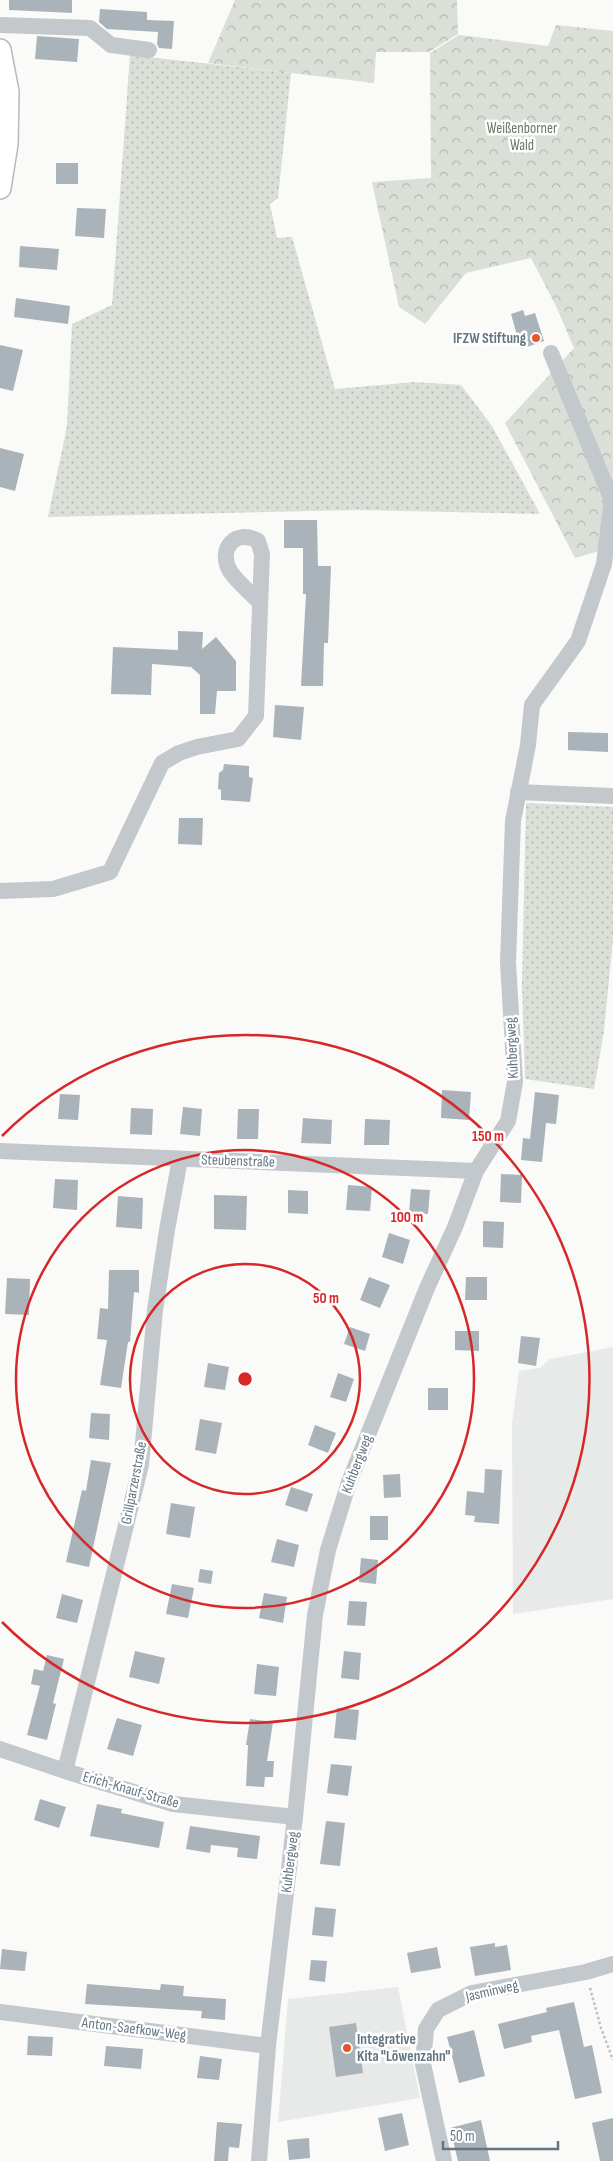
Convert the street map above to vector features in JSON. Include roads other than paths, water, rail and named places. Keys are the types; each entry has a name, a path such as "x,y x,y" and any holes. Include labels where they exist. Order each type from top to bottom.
{"main road":[{"path":"0,50 8,92 7,144 0,188"}],"street":[{"path":"0,25 90,28 112,45 149,50"},
{"path":"551,353 612,494"},
{"name":"Kuhbergweg","path":"259,2161 268,2046 295,1817 315,1615 328,1550 349,1482 476,1171 508,1121 515,1082 508,962 513,821 528,745 532,705 578,640 604,564 612,494"},
{"path":"0,891 53,889 110,872 162,763 179,753 197,747 238,739 256,716 260,603"},
{"path":"518,792 613,796"},
{"name":"Steubenstraße","path":"0,1151 476,1171"},
{"name":"Grillparzerstraße","path":"65,1771 141,1465 155,1310 180,1159"},
{"name":"Erich-Knauf-Straße","path":"0,1749 173,1804 295,1817"},
{"name":"Jasminweg","path":"444,2161 423,2064 426,2028 438,2010 472,1993 586,1972 613,1964"},
{"name":"Anton-Saefkow-Weg","path":"0,2012 268,2046"}],"place":[{"name":"IFZW Stiftung","path":"536,338"},
{"name":"Integrative Kita \"Löwenzahn\"","path":"347,2048"}],"park label":[{"name":"Weißenborner Wald","path":"522,136"}]}
